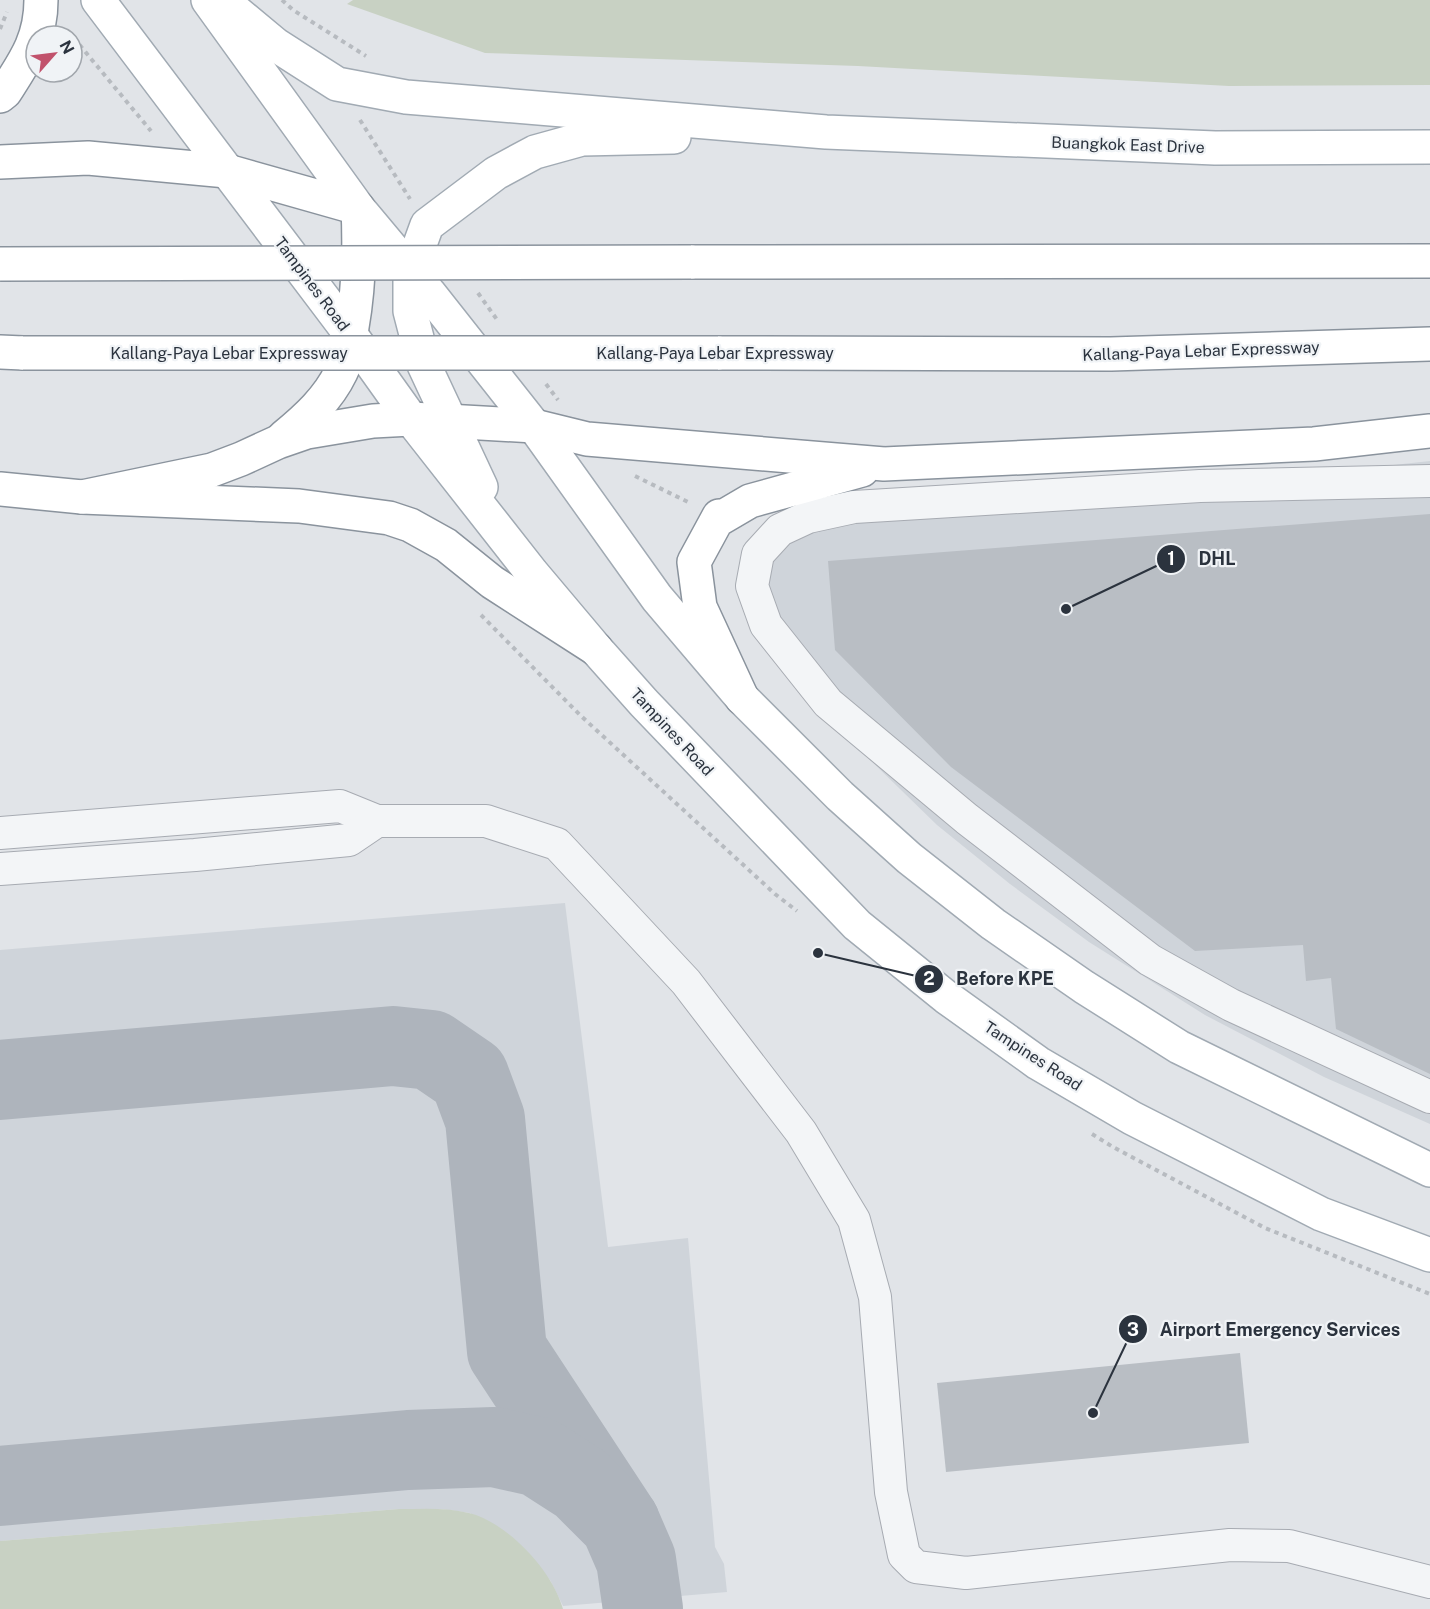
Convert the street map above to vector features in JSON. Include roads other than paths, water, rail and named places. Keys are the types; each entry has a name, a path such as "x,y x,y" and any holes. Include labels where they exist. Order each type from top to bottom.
{"main road":[{"path":"0,96 5,92 32,50 41,11 41,0"},
{"name":"Tampines Road","path":"98,0 351,335 411,419 510,547 596,650 700,763 857,924 946,997 1038,1063 1132,1118 1321,1214 1430,1255"},
{"path":"208,0 358,208 429,293 534,426 657,598 742,698 840,796 909,858 993,924 1084,987 1179,1047 1430,1170"},
{"path":"222,0 276,45 337,84 406,97 826,132"},
{"path":"510,547 505,525 488,500 424,365 410,311 410,272 427,225 496,172 535,152 582,139 826,132"},
{"name":"Buangkok East Drive","path":"826,132 1215,148 1430,147"},
{"path":"0,162 88,158 227,171 358,208"},
{"path":"278,442 314,412 332,388 344,364 358,289 360,248 358,208"},
{"path":"0,264 1430,261"},
{"name":"Kallang-Paya Lebar Expressway","path":"0,352 1112,354 1430,344"},
{"path":"82,497 212,470 307,432 374,421 411,419 534,426 587,439 885,464 1314,444 1430,431"},
{"path":"742,698 700,607 694,562 719,516 722,518 750,501 885,464"},
{"path":"0,489 82,497 299,506 388,518 410,525 446,545 492,582 596,650"}],"lane":[{"path":"1430,481 1200,486 854,507 808,517 780,530 758,554 752,586 766,625 828,703 967,819 1150,960 1231,1005 1430,1097"},
{"path":"0,833 340,806 377,822 486,821 557,844 686,982 801,1131 854,1220 875,1297 891,1492 904,1555 916,1568 966,1573 1230,1545 1289,1546 1430,1582"},
{"path":"191,818 195,855"},
{"path":"0,868 195,855 349,840 377,822"}],"place":[{"name":"DHL","path":"1066,609"},
{"name":"Before KPE","path":"818,953"},
{"name":"Airport Emergency Services","path":"1093,1413"}]}
